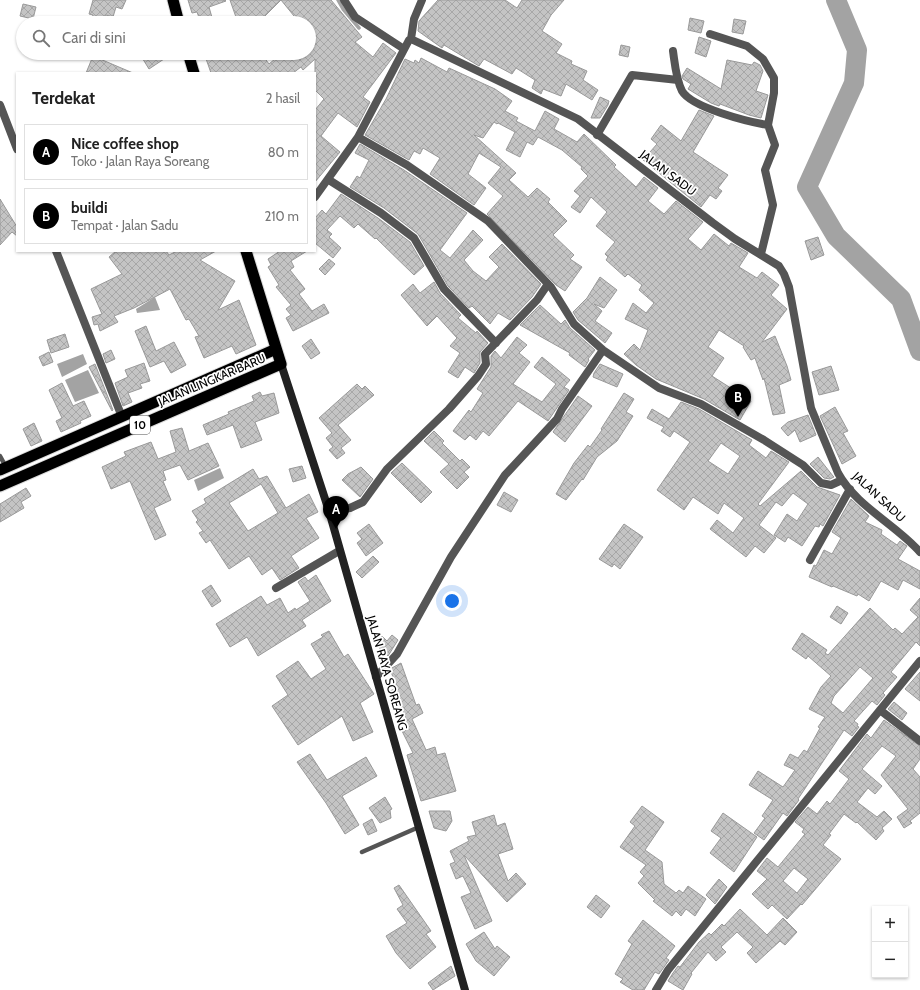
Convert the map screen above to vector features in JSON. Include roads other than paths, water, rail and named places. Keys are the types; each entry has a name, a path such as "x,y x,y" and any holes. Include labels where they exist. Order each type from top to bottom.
{"highway":[{"path":"173,0 177,16"},
{"path":"190,60 194,72"},
{"path":"249,252 281,364"},
{"name":"JALAN LINGKAR BARU","path":"3,469 276,349"},
{"name":"JALAN LINGKAR BARU","path":"0,486 281,364"}],"main road":[{"name":"JALAN RAYA SOREANG","path":"281,364 329,511 339,551 465,990"}],"street":[{"path":"344,0 355,17 404,49"},
{"path":"316,197 358,137 404,49 411,39 414,19 422,0"},
{"path":"710,34 747,46 763,59 774,78 775,85 768,125 775,145 765,170 773,206 761,254"},
{"name":"JALAN SADU","path":"411,39 578,119 735,239 779,266 789,287 811,408 824,444 842,480 920,552"},
{"path":"673,51 678,80 686,95 691,100 729,116 768,125"},
{"path":"598,135 632,75 678,80"},
{"path":"0,105 16,146"},
{"path":"358,137 407,165 488,221 548,284 574,324 603,350 659,388 701,404 764,440 803,465 821,483 831,485 842,480"},
{"path":"328,180 381,212 414,238 444,289 496,343"},
{"path":"56,252 122,416"},
{"path":"329,511 350,508 363,502 387,469 449,409 478,376 486,364 486,354 537,300 548,284"},
{"path":"376,677 396,654 451,557 505,475 556,419 603,350"},
{"path":"810,560 850,489"},
{"path":"276,588 339,551"},
{"path":"656,990 668,970 920,661"},
{"path":"880,710 920,741"}],"lane":[{"path":"0,456 3,469"},
{"path":"362,852 419,827"}],"waterway":[{"path":"338,0 343,9 359,28"},
{"path":"836,0 857,50 854,83 807,187 836,236 901,299 920,351"}],"place":[{"name":"buildi","path":"738,417"},
{"name":"Nice coffee shop","path":"336,529"}]}
